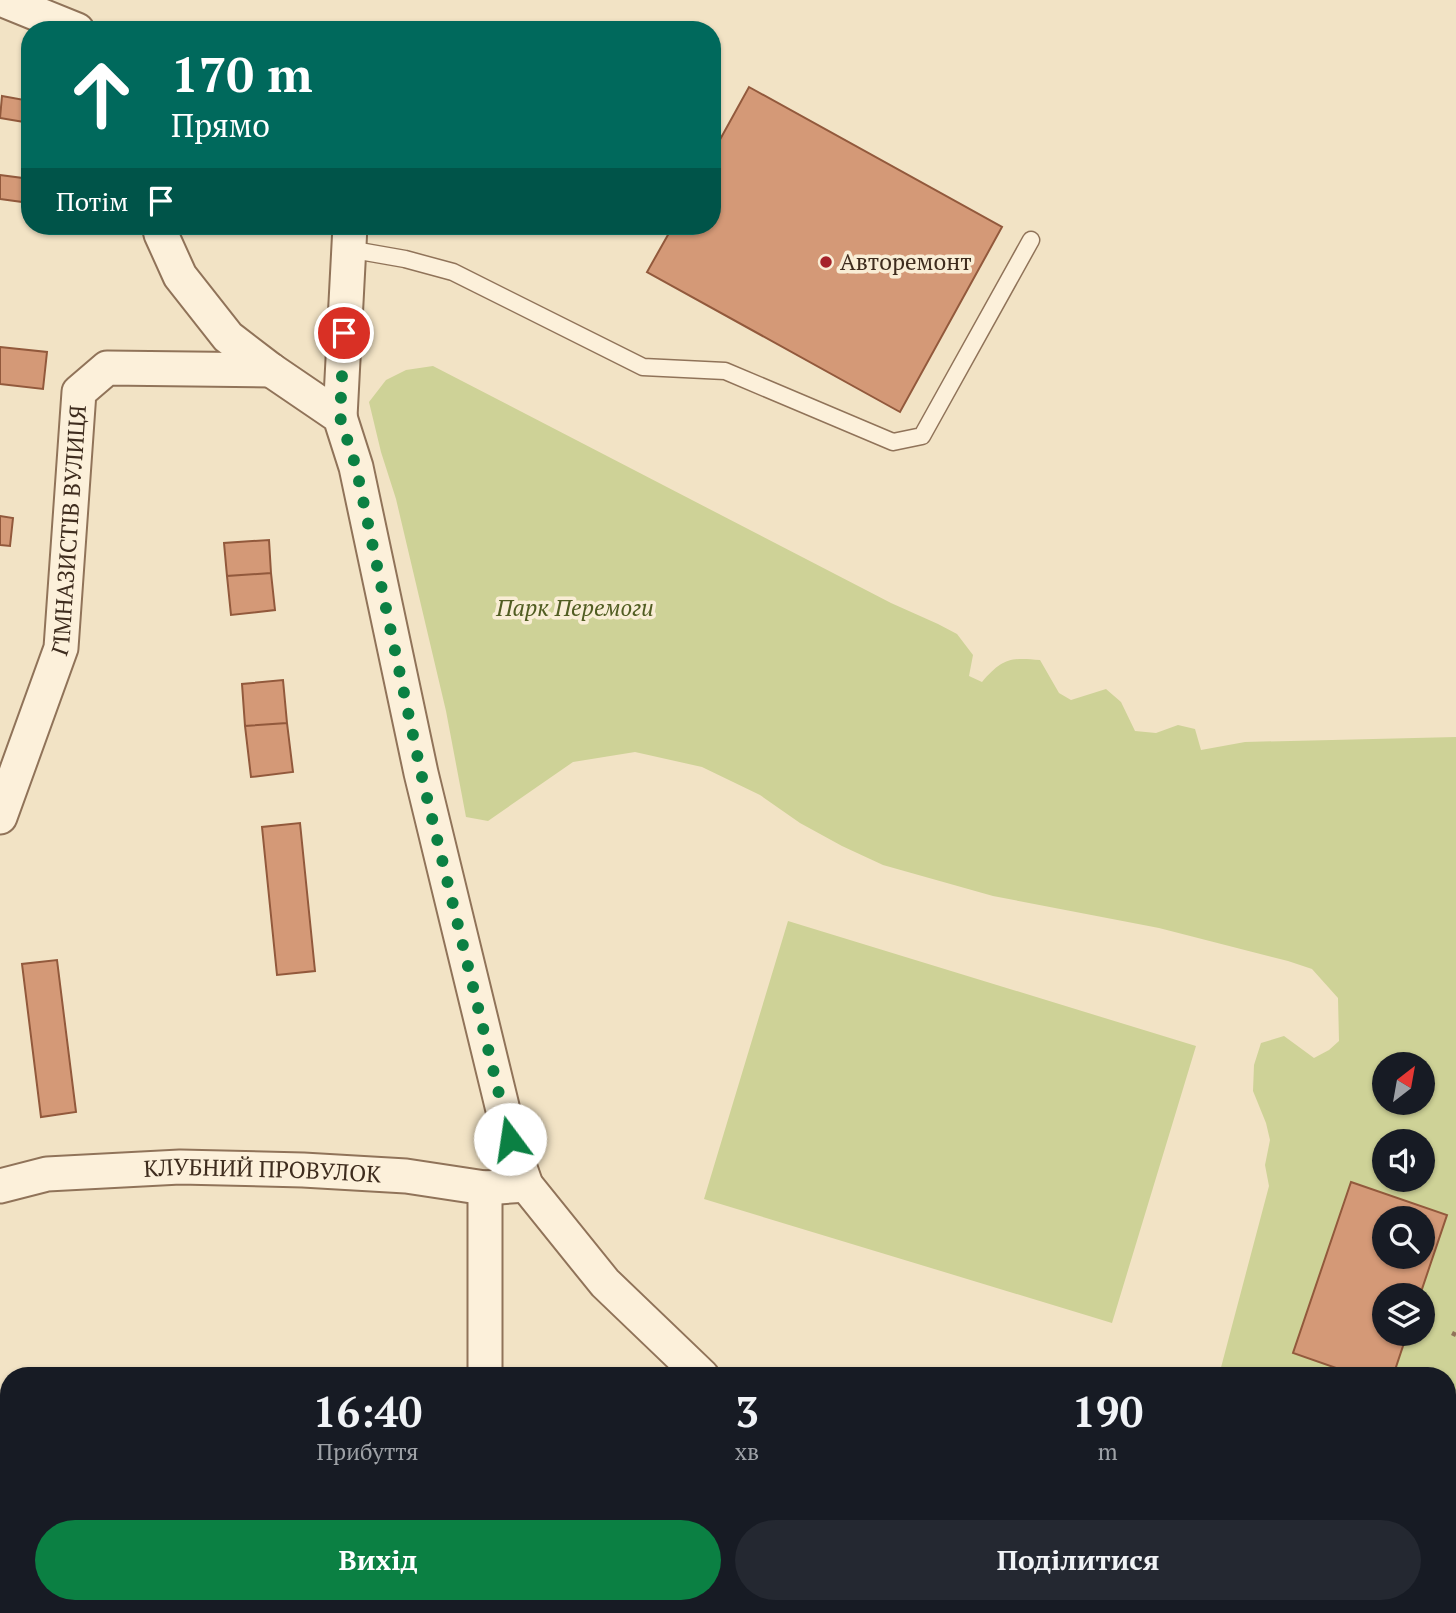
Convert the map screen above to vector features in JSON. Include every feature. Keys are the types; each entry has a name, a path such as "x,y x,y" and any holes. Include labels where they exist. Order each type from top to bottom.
{"street":[{"path":"3,0 55,21"},
{"path":"161,235 180,276 228,337 340,417"},
{"path":"349,238 340,417 356,467 418,760 510,1139 526,1185 606,1283 693,1367"},
{"name":"ГІМНАЗИСТІВ ВУЛИЦЯ","path":"0,817 61,648 79,392 107,368 271,370"},
{"name":"КЛУБНИЙ ПРОВУЛОК","path":"0,1186 47,1174 180,1167 406,1176 485,1188 526,1185"},
{"path":"485,1188 485,1367"}],"lane":[{"path":"349,238 405,259 453,272 643,367 725,371 893,442 922,436 1031,240"}],"green space":[{"name":"Парк Перемоги","path":"433,366 891,603 957,634 973,655 969,676 982,682 995,668 1007,661 1040,660 1059,693 1071,700 1106,689 1121,702 1135,731 1156,733 1178,725 1195,729 1201,750 1245,742 1456,737 1456,1367 1221,1367 1269,1186 1265,1165 1270,1140 1253,1091 1254,1065 1261,1043 1284,1036 1314,1058 1339,1041 1338,998 1312,969 1159,928 993,896 883,865 800,823 760,795 702,767 635,752 573,762 488,821 466,817 446,711 396,499 369,402 386,380 406,370"},
{"path":"788,921 1196,1046 1112,1323 704,1199"}],"building":[{"path":"749,87 1002,227 900,412 647,272 668,235 721,235 721,138"},
{"path":"2,96 21,99 21,122 0,118"},
{"path":"0,175 21,178 21,202 0,199"},
{"path":"0,347 47,352 43,389 0,384"},
{"path":"0,516 13,518 10,546 0,545"},
{"path":"269,540 271,573 227,576 224,543"},
{"path":"271,573 275,610 231,615 227,576"},
{"path":"283,680 287,723 245,726 242,684"},
{"path":"287,723 293,772 251,777 245,726"},
{"path":"300,823 315,971 277,975 262,827"},
{"path":"57,960 76,1112 41,1117 22,964"},
{"path":"1351,1182 1372,1189 1372,1192 1380,1192 1421,1206 1372,1206 1372,1269 1429,1269 1424,1283 1372,1283 1372,1346 1403,1346 1396,1367 1333,1367 1293,1353"},
{"path":"1435,1211 1447,1215 1435,1251"}],"place":[{"name":"Авторемонт","path":"826,262"}],"route":[{"path":"344,333 340,417 356,467 421,773 510,1139"}]}
